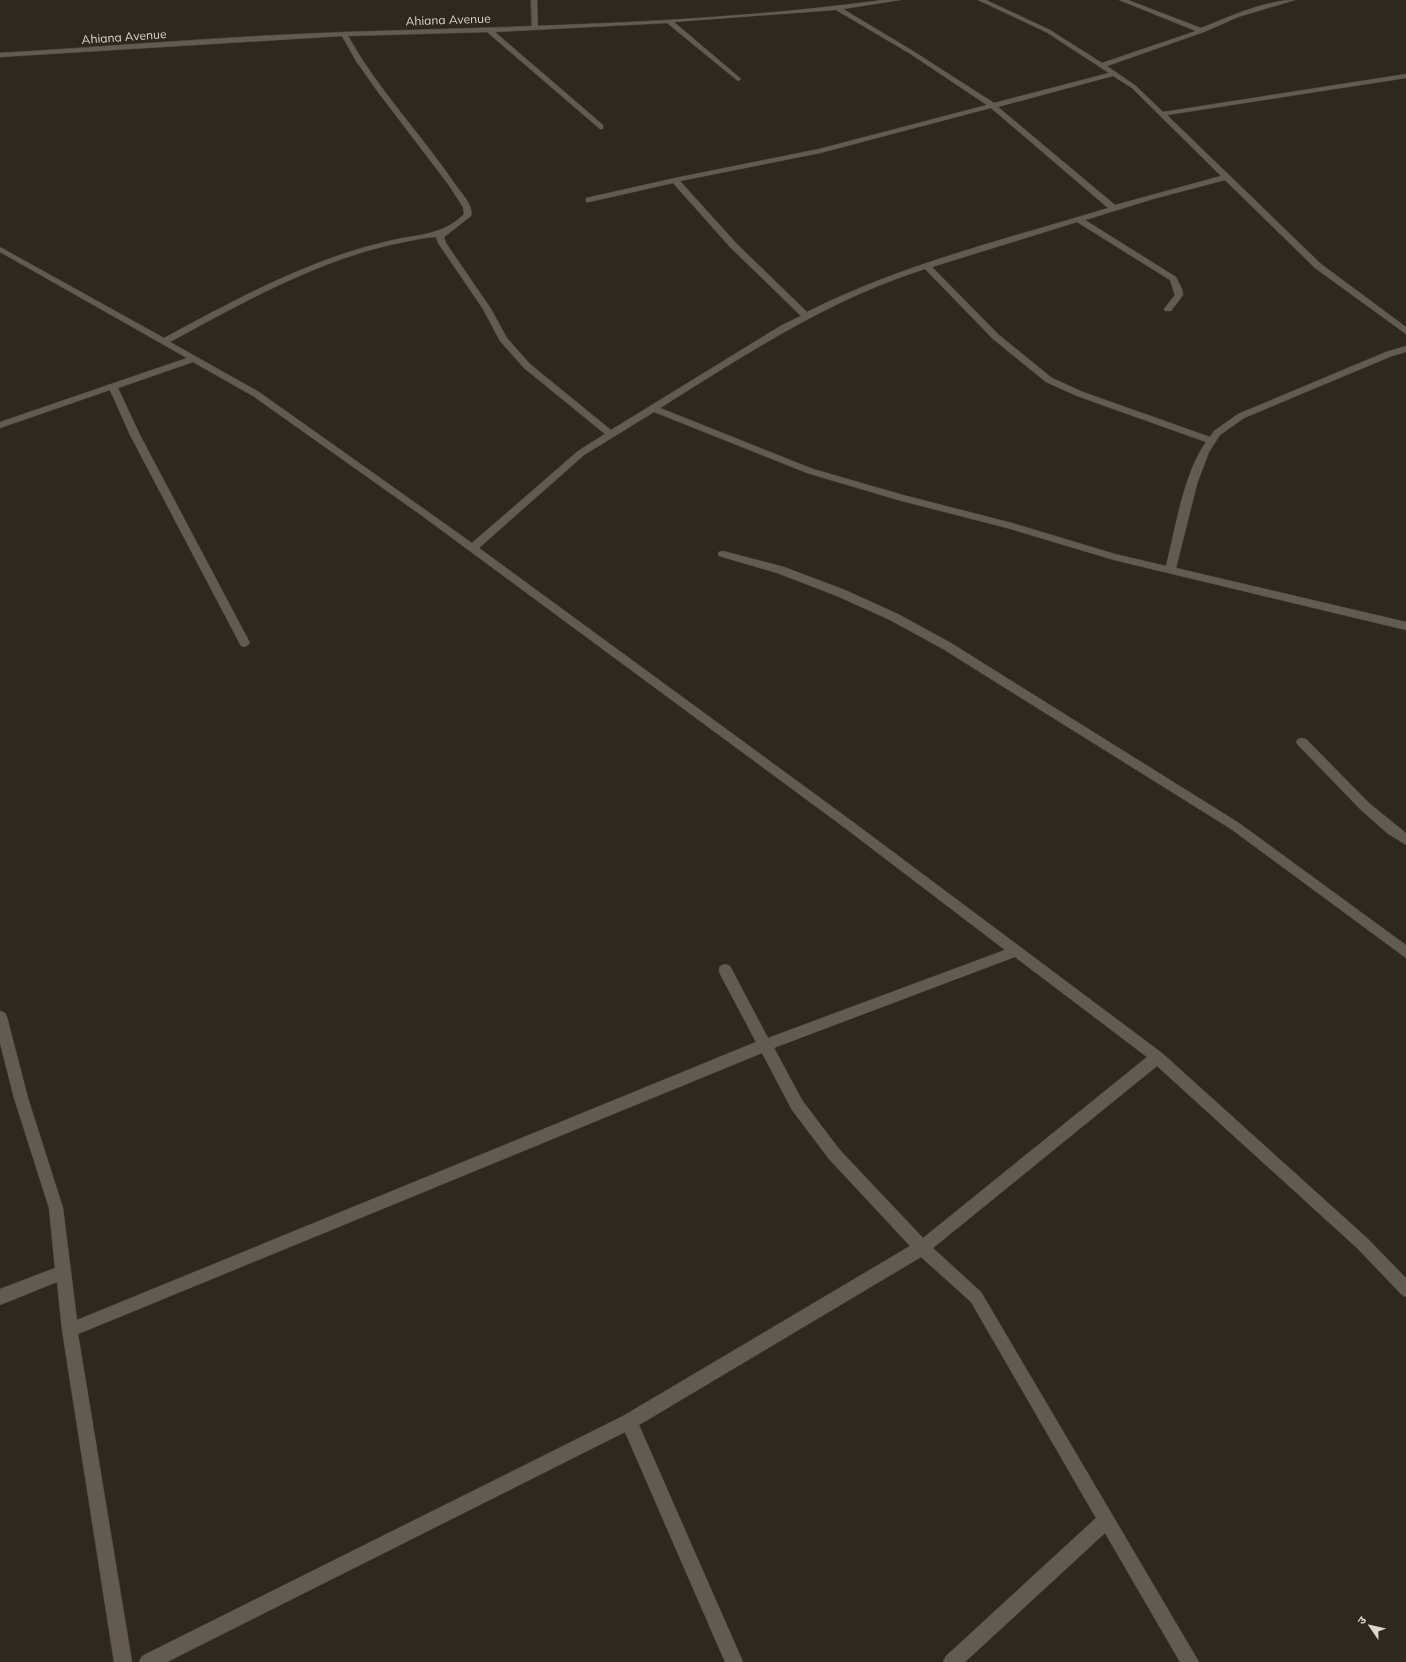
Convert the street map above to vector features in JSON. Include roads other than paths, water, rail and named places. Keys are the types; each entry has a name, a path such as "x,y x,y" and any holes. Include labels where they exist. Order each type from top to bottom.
{"street":[{"path":"534,0 535,28"},
{"name":"Ahiana Avenue","path":"0,56 344,34 489,30 668,21 837,8 897,0"},
{"path":"981,0 1048,31 1134,87 1318,266 1406,331"},
{"path":"1122,0 1202,30"},
{"path":"1101,66 1202,30 1236,16 1290,0"},
{"path":"837,8 911,52 993,106 1113,208"},
{"path":"668,21 738,79"},
{"path":"489,30 600,127"},
{"path":"164,342 245,298 308,271 361,251 398,241 443,233 463,220 468,214 467,207 363,67 344,34"},
{"path":"589,200 675,180 820,151 1114,74"},
{"path":"1161,114 1406,76"},
{"path":"472,549 581,453 652,408 806,316 869,286 927,266 1113,208 1226,177"},
{"path":"675,180 733,245 806,316"},
{"path":"1078,219 1173,279 1180,292 1178,299 1168,309"},
{"path":"443,233 440,237 442,243 487,309 504,339 526,366 610,434"},
{"path":"0,249 256,394 472,549 849,825 1157,1057 1362,1243 1406,1289"},
{"path":"927,266 996,337 1049,380 1080,394 1212,440"},
{"path":"1170,570 1192,484 1204,452 1217,433 1240,416 1389,354 1406,349"},
{"path":"0,425 193,359"},
{"path":"112,387 135,435 245,643"},
{"path":"652,408 810,471 900,498 1009,525 1114,557 1406,626"},
{"path":"723,554 780,570 841,593 894,617 947,646 1235,826 1406,952"},
{"path":"1302,742 1343,785 1387,826 1406,840"},
{"path":"70,1330 765,1045 1017,951"},
{"path":"725,970 797,1105 834,1154 922,1248 976,1297 1190,1662"},
{"path":"0,1017 21,1098 56,1208 70,1330 123,1662"},
{"path":"148,1662 629,1422 922,1248 1157,1057"},
{"path":"0,1297 64,1272"},
{"path":"629,1422 734,1662"},
{"path":"952,1662 1107,1519"}]}
